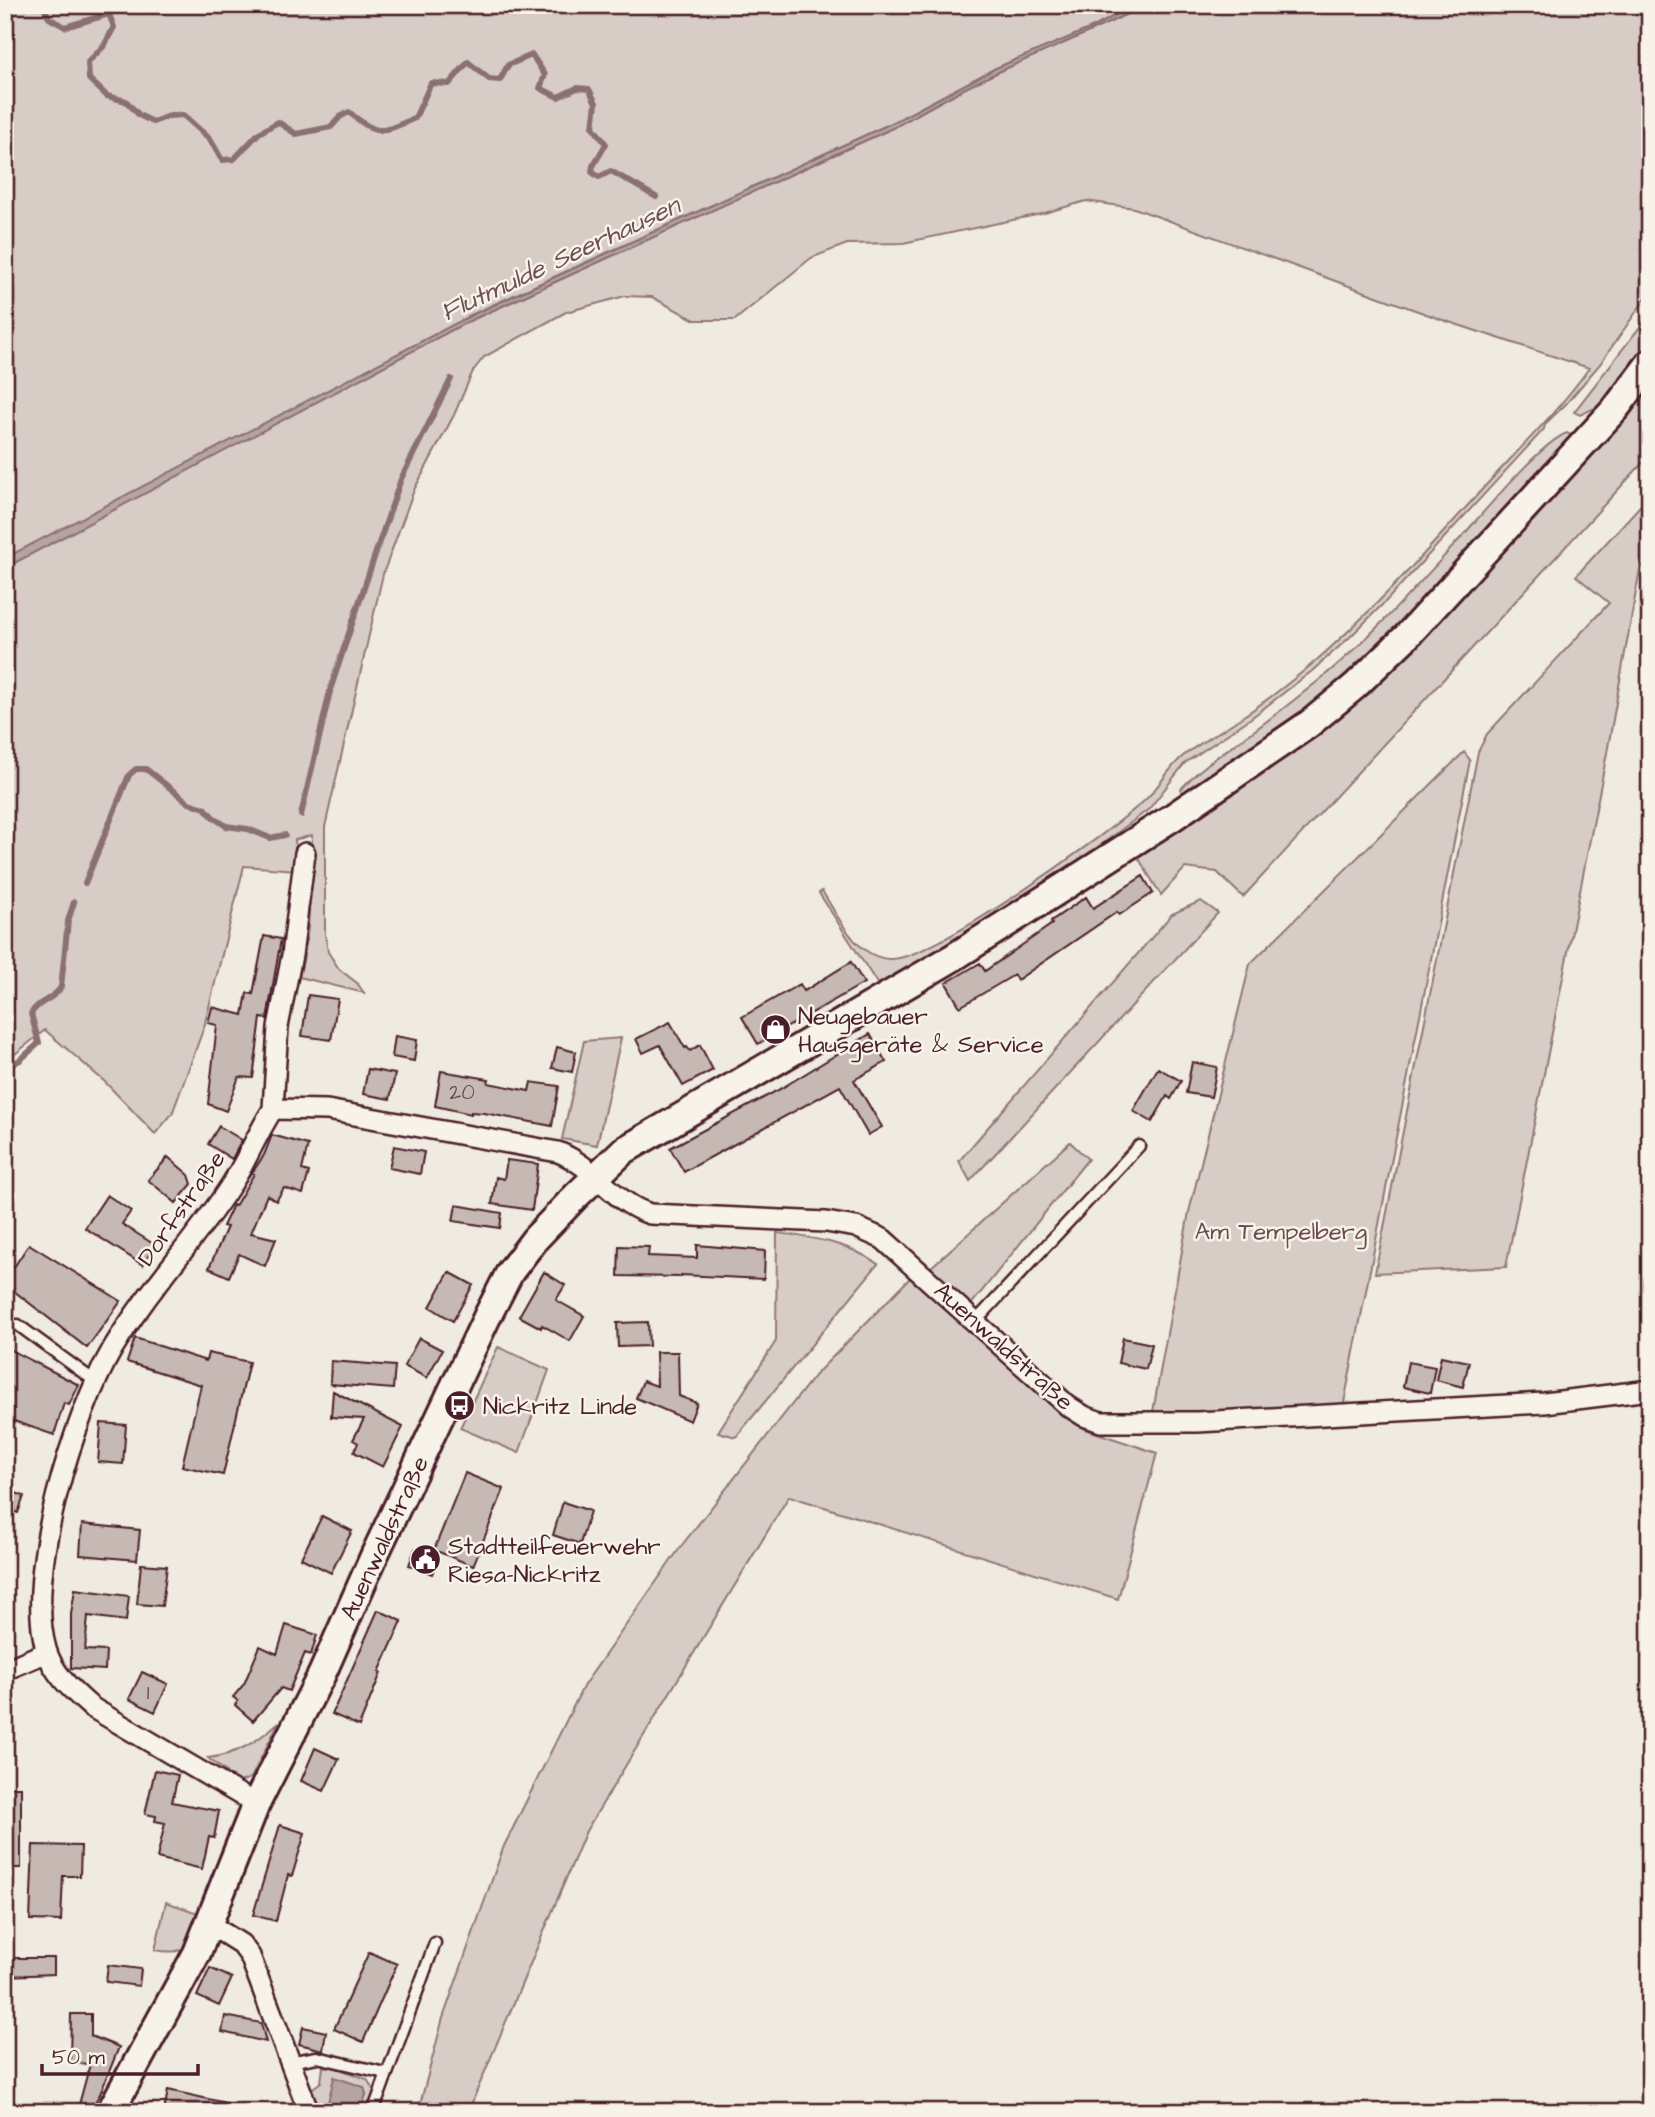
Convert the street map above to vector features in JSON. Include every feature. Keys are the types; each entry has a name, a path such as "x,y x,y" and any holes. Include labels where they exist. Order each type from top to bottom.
{"street":[{"name":"Auenwaldstraße","path":"110,2112 192,1962 256,1804 322,1674 386,1530 510,1272 535,1239 631,1146 954,957 1104,862 1309,724 1399,645 1616,408 1650,363"},
{"path":"305,853 292,955 278,1027 273,1109 327,1110 558,1152 575,1159 596,1177"},
{"name":"Dorfstraße","path":"256,1804 91,1707 56,1671 47,1652 41,1614 48,1534 76,1431 96,1382 136,1313 228,1191 273,1109"},
{"name":"Auenwaldstraße","path":"596,1177 633,1209 650,1214 826,1222 869,1232 883,1239 1068,1406 1101,1422 1197,1422 1544,1404 1650,1390"},
{"path":"5,1670 47,1652"},
{"path":"209,1924 240,1944 250,1956 309,2112"}],"lane":[{"path":"976,1321 1139,1146"},
{"path":"18,1325 96,1382"},
{"path":"373,2112 385,2073 435,1943"},
{"path":"289,2062 317,2057 385,2073"}],"green space":[{"path":"5,5 1134,5 1094,27 996,68 894,122 468,316 470,321 895,127 983,79 1144,5 1650,5 1650,292 1600,364 1565,405 1350,637 1312,671 1251,718 1185,763 1149,809 1097,848 1094,852 1096,857 880,988 819,893 822,891 858,944 878,957 890,959 912,954 943,940 1059,866 1144,801 1182,757 1267,700 1335,644 1424,554 1553,413 1589,368 1440,319 1134,208 1086,201 1041,214 903,243 847,244 811,258 735,320 695,320 652,297 625,296 566,312 484,357 473,371 454,415 414,490 383,574 325,827 325,934 328,952 339,969 357,983 364,993 299,977 308,925 312,835 295,840 297,870 244,866 204,1027 172,1114 155,1134 105,1082 45,1030 5,1062"},
{"path":"1650,314 1650,348 1610,401 1580,415 1574,412"},
{"path":"1650,378 1650,455 1243,897 1217,872 1185,868 1161,895 1136,854 1314,730"},
{"path":"1567,433 1572,436 1573,442 1350,680 1188,799 1181,795 1181,789 1198,772 1287,706 1355,648 1408,596 1527,465 1542,450"},
{"name":"Am Tempelberg","path":"1650,495 1650,559 1640,569 1607,753 1506,1267 1375,1273 1478,752 1487,734 1609,603 1576,576"},
{"name":"Am Tempelberg","path":"1464,752 1470,760 1343,1408 1152,1417 1189,1212 1250,964"},
{"path":"1201,901 1218,913 970,1181 959,1161 1172,914"},
{"path":"621,1038 597,1145 562,1139 584,1041"},
{"path":"1070,1142 1088,1159 970,1306 929,1269"},
{"path":"777,1233 842,1246 878,1264 736,1437 718,1432 776,1341"},
{"path":"911,1277 1060,1413 1085,1429 1157,1453 1118,1599 789,1496 586,1831 468,2112 418,2112 443,2018 504,1846 584,1685 682,1545 815,1375"},
{"path":"498,1347 549,1370 519,1453 460,1428"},
{"path":"279,1722 251,1778 240,1782 223,1776 226,1772 208,1758 228,1754 246,1746"},
{"path":"166,1902 201,1914 187,1945 182,1949 167,1952 155,1950"},
{"path":"331,2066 367,2079 374,2091 367,2112 360,2112 366,2094 327,2107 329,2112 319,2112 310,2090 321,2082 323,2067"}],"shaded area":[{"path":"1134,5 1144,5 983,79 895,127 469,321 5,568 5,558 468,317 894,122 996,68 1094,27"},
{"path":"334,2077 364,2087 366,2094 360,2112 329,2112 327,2107"}],"building":[{"path":"1143,876 1153,893 1119,915 1117,912 1017,980 1014,975 960,1007 946,983 980,963 985,971 1086,897 1093,908"},
{"path":"264,936 281,939 267,1019 261,1018 253,1078 239,1077 226,1111 208,1104 217,1025 208,1023 212,1007 243,1015 247,993 253,994"},
{"path":"851,962 864,983 758,1044 742,1017 800,984 804,991"},
{"path":"308,995 338,999 331,1040 302,1036"},
{"path":"670,1022 685,1048 690,1051 700,1045 713,1070 683,1086 660,1045 643,1053 636,1039"},
{"path":"870,1034 886,1062 854,1080 882,1127 868,1135 840,1086 684,1172 670,1148 782,1088"},
{"path":"395,1036 417,1040 414,1061 392,1057"},
{"path":"557,1047 576,1052 572,1072 552,1068"},
{"path":"1192,1062 1217,1067 1211,1097 1186,1093"},
{"path":"1158,1068 1181,1081 1171,1099 1167,1096 1152,1122 1133,1111"},
{"path":"368,1069 395,1074 390,1099 363,1094"},
{"path":"441,1071 489,1079 488,1083 529,1091 531,1082 559,1086 552,1126 435,1106"},
{"path":"219,1126 242,1140 232,1159 208,1144"},
{"path":"272,1135 308,1145 302,1170 309,1172 303,1194 284,1188 276,1201 267,1195 251,1233 276,1239 265,1266 239,1254 229,1277 209,1268 227,1227 223,1226 233,1205 235,1206 254,1174 252,1173 264,1155"},
{"path":"394,1146 424,1152 420,1174 389,1168"},
{"path":"168,1157 189,1175 192,1184 176,1203 148,1180"},
{"path":"507,1160 538,1164 532,1210 492,1204 496,1177 504,1179"},
{"path":"107,1195 131,1211 122,1224 155,1245 143,1265 85,1228"},
{"path":"456,1205 502,1213 500,1228 453,1221"},
{"path":"29,1244 121,1301 87,1348 5,1284 5,1260 14,1267"},
{"path":"697,1245 765,1251 764,1279 681,1275 618,1276 619,1246 649,1247 648,1256 697,1258"},
{"path":"449,1272 473,1285 453,1321 430,1307"},
{"path":"544,1272 565,1285 556,1300 584,1316 570,1341 519,1316"},
{"path":"648,1322 649,1346 618,1347 617,1323"},
{"path":"135,1338 206,1361 208,1353 249,1362 223,1475 182,1466 201,1385 127,1362"},
{"path":"419,1338 442,1350 427,1378 404,1366"},
{"path":"1123,1338 1152,1344 1146,1369 1118,1363"},
{"path":"5,1347 79,1385 69,1405 64,1403 54,1435 5,1418"},
{"path":"656,1352 678,1352 679,1396 697,1403 690,1421 636,1398 643,1381 657,1386"},
{"path":"1441,1356 1469,1362 1463,1387 1436,1380"},
{"path":"331,1361 395,1366 393,1389 330,1384"},
{"path":"1408,1362 1435,1367 1430,1393 1403,1387"},
{"path":"333,1391 403,1427 383,1467 354,1452 358,1443 353,1440 364,1419 331,1417"},
{"path":"101,1423 126,1425 123,1464 98,1462"},
{"path":"465,1473 504,1489 473,1566 434,1550"},
{"path":"5,1489 24,1496 18,1513 5,1508"},
{"path":"563,1502 590,1511 580,1544 553,1535"},
{"path":"322,1516 352,1531 331,1573 301,1558"},
{"path":"82,1524 140,1530 137,1560 80,1555"},
{"path":"415,1549 438,1558 432,1574 409,1565"},
{"path":"141,1564 167,1566 162,1606 137,1604"},
{"path":"75,1589 129,1596 126,1621 88,1616 85,1650 106,1651 105,1670 71,1668 71,1614"},
{"path":"378,1610 402,1621 359,1726 332,1714"},
{"path":"286,1625 317,1635 311,1655 305,1653 289,1691 281,1688 253,1721 235,1705 238,1701 233,1697 244,1684 260,1646 277,1654"},
{"path":"142,1672 168,1684 155,1712 129,1699"},
{"path":"315,1748 339,1759 324,1791 301,1781"},
{"path":"155,1770 178,1775 172,1802 219,1811 214,1838 209,1837 202,1869 157,1858 165,1823 155,1821 156,1816 145,1814"},
{"path":"5,1787 21,1787 21,1868 5,1868"},
{"path":"280,1825 305,1833 292,1876 288,1875 276,1921 253,1915"},
{"path":"33,1845 81,1846 80,1876 63,1876 61,1921 30,1920"},
{"path":"369,1952 397,1964 363,2042 334,2029"},
{"path":"5,1958 54,1958 54,1974 5,1976"},
{"path":"108,1965 141,1969 139,1986 106,1982"},
{"path":"210,1968 232,1978 219,2006 197,1996"},
{"path":"71,2014 91,2014 91,2036 119,2047 100,2094 89,2112 77,2112 90,2064 70,2063"},
{"path":"225,2016 261,2023 266,2042 222,2032"},
{"path":"303,2027 326,2032 323,2050 299,2044"},
{"path":"168,2090 235,2105 234,2112 164,2112"}],"waterway":[{"path":"14,5 22,5"},
{"name":"Flutmulde Seerhausen","path":"43,5 49,18 65,27 109,14 114,27 104,46 88,62 89,79 107,96 126,101 139,115 153,122 169,116 183,115 210,139 222,160 234,159 259,133 278,122 296,134 331,127 349,112 374,129 394,127 415,118 431,83 449,84 468,62 489,79 500,80 508,65 532,55 545,75 540,88 558,97 577,88 589,89 596,103 593,127 606,144 592,172 599,177 611,171 656,197"},
{"path":"301,815 331,687 401,479 451,379"},
{"path":"85,883 129,775 136,769 146,769 189,803 205,808 226,826 248,829 270,838 285,835"},
{"path":"5,1068 20,1060 39,1043 31,1014 61,987 68,921 74,902"}],"place":[{"name":"Neugebauer Hausgeräte & Service","path":"775,1030"},
{"name":"Nickritz Linde","path":"460,1406"},
{"name":"Stadtteilfeuerwehr Riesa-Nickritz","path":"425,1560"}]}
